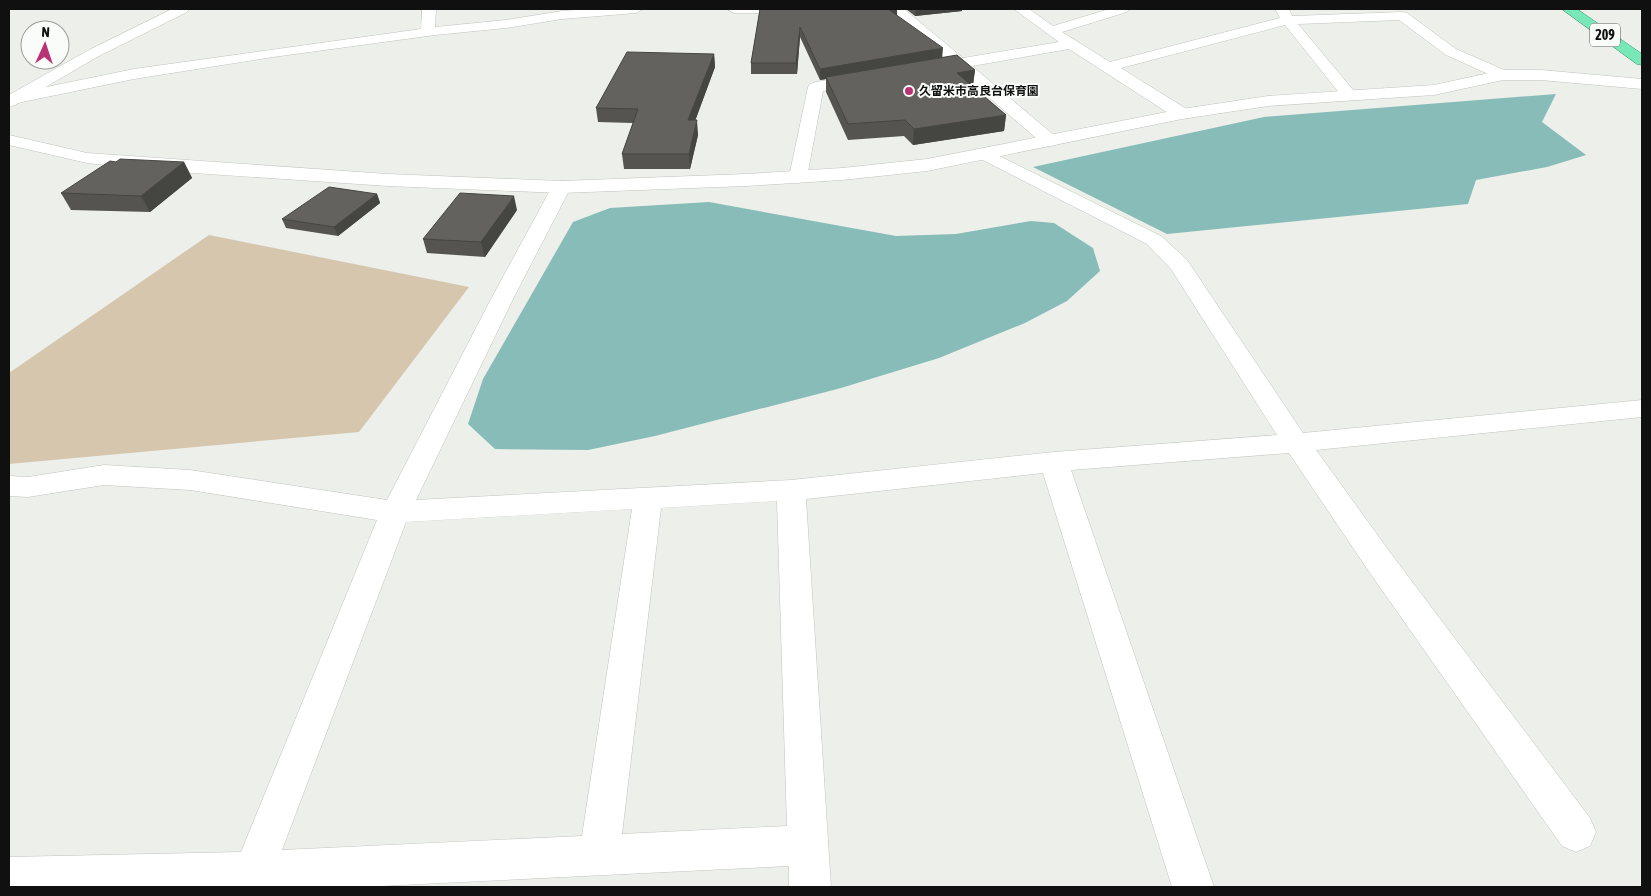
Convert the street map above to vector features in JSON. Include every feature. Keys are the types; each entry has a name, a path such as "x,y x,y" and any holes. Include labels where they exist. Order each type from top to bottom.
{"highway":[{"name":"209","path":"1569,9 1642,61"}],"street":[{"path":"13,100 92,54 182,9"},
{"path":"428,32 429,9"},
{"path":"13,100 187,66 550,13 636,9"},
{"path":"734,9 828,9"},
{"path":"896,9 1050,141"},
{"path":"1021,9 1051,31 1182,114"},
{"path":"1051,31 1122,9"},
{"path":"1258,12 1284,17 1402,16 1451,52 1503,75"},
{"path":"1108,67 1284,17"},
{"path":"1284,17 1350,96"},
{"path":"912,71 1073,44"},
{"path":"9,140 87,158 149,164 388,180 561,187 798,177 927,164 1182,114 1268,101 1434,90 1503,75 1541,75 1642,84"},
{"path":"798,177 816,87 874,78"},
{"path":"985,154 1154,240 1180,265 1296,443 1386,572 1576,832"},
{"path":"250,879 396,512 502,299 561,187"},
{"path":"9,486 28,487 104,475 190,480 396,512 791,490 1054,462 1296,443 1642,408"},
{"path":"1054,462 1193,887"},
{"path":"791,490 810,887"},
{"path":"599,855 648,498"},
{"path":"9,878 250,879 599,855 808,845"}],"shaded area":[{"path":"209,235 469,287 359,432 9,464 9,373"}],"water":[{"path":"1556,94 1542,122 1586,155 1547,167 1476,180 1468,204 1167,234 1033,167 1264,117"},
{"path":"709,202 896,236 956,234 1031,221 1054,223 1093,248 1100,271 1067,301 1025,323 939,358 841,388 655,436 588,450 495,449 468,424 483,379 573,222 610,208"}],"building":[{"path":"760,9 888,9 943,48 820,69 800,27 796,63 751,63"},
{"path":"627,52 714,54 688,120 697,120 689,154 622,154 638,109 596,108"},
{"path":"957,55 975,70 957,73 1006,115 914,129 905,120 848,124 826,77"},
{"path":"120,159 184,162 141,196 61,193 110,161 116,162"},
{"path":"329,187 377,194 334,227 282,219"},
{"path":"460,193 514,196 481,242 423,239"}],"place":[{"name":"久留米市高良台保育園","path":"909,91"}]}
